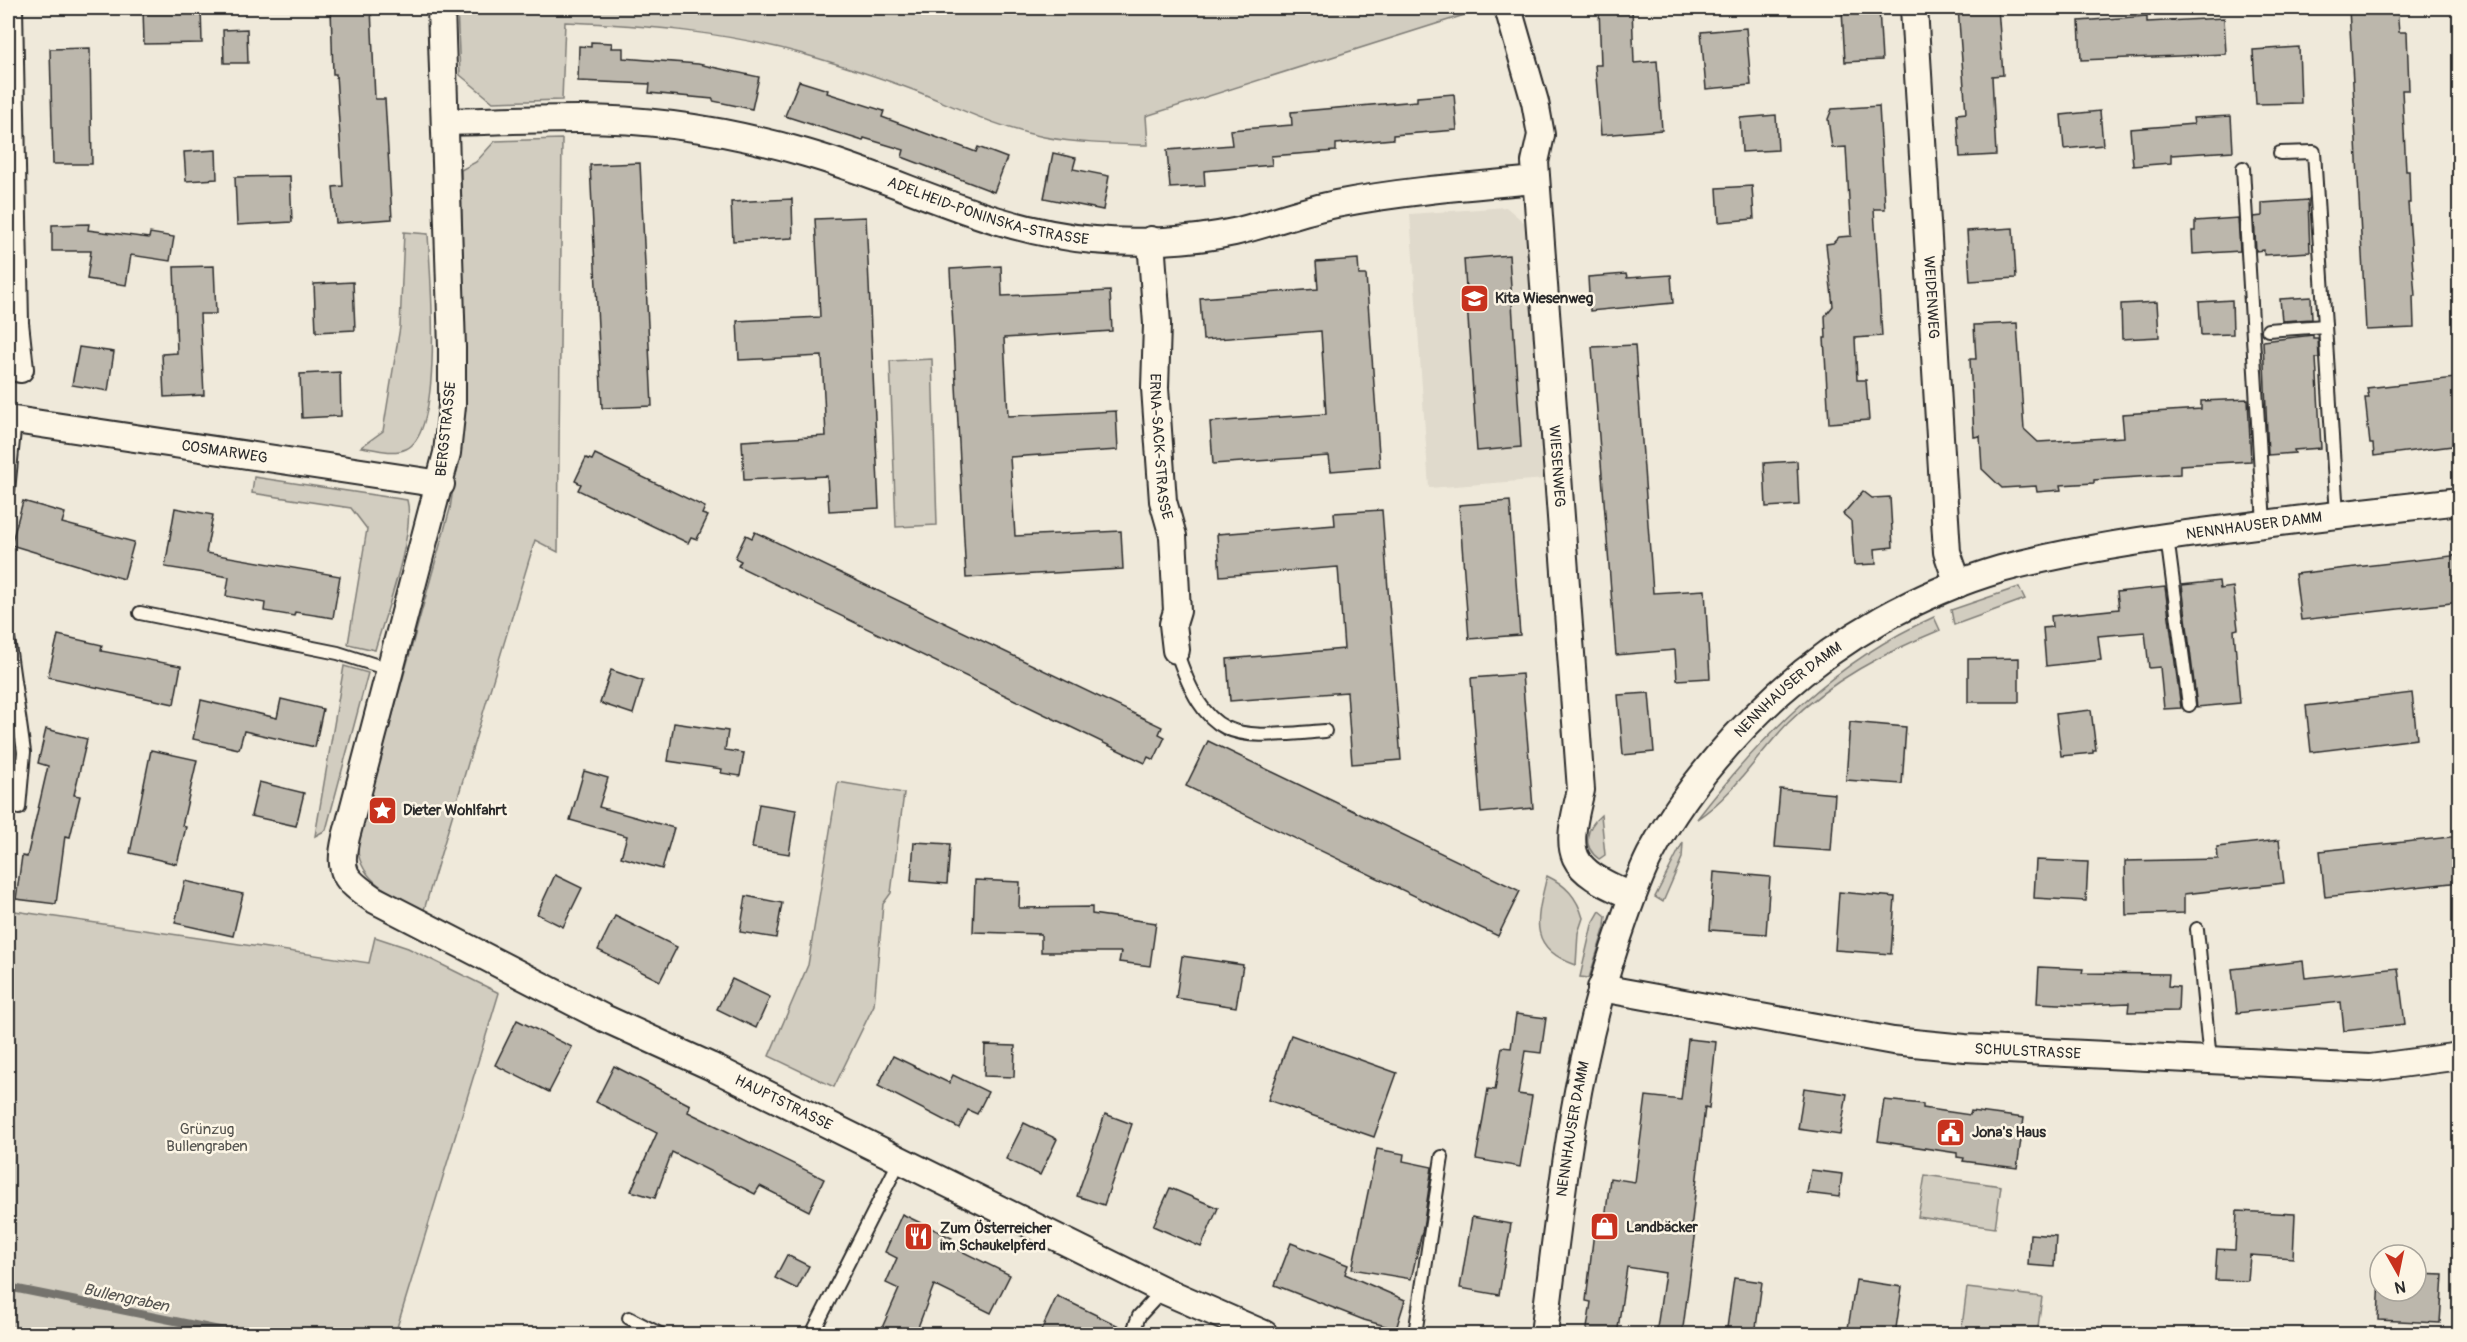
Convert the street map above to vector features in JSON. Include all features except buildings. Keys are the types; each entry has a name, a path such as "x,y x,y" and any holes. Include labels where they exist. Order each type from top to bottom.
{"street":[{"path":"9,8 15,323 20,369"},
{"name":"BERGSTRASSE","path":"346,837 441,484 452,406 441,8"},
{"name":"WIESENWEG","path":"1508,8 1528,70 1541,135 1535,162 1536,180 1581,790 1570,842 1581,869 1603,883 1632,896"},
{"name":"WEIDENWEG","path":"1914,8 1947,552 1958,584"},
{"name":"ADELHEID-PONINSKA-STRASSE","path":"445,122 582,119 674,127 736,136 807,153 990,220 1035,232 1096,240 1151,240 1234,232 1300,213 1389,195 1536,180"},
{"name":"ERNA-SACK-STRASSE","path":"1151,240 1157,324 1157,411 1163,501 1173,536 1177,611 1173,624 1176,650"},
{"name":"COSMARWEG","path":"11,420 441,484"},
{"name":"NENNHAUSER DAMM","path":"1544,1335 1579,1082 1601,988 1632,896 1650,855 1687,794 1732,740 1762,709 1816,662 1885,617 1958,584 2000,570 2047,558 2167,537 2460,501"},
{"name":"HAUPTSTRASSE","path":"346,837 341,858 344,875 373,899 604,1018 710,1066 1163,1290 1264,1335"},
{"name":"SCHULSTRASSE","path":"1601,988 1893,1041 1965,1048 2370,1068 2460,1056"}],"lane":[{"path":"2280,153 2314,152 2337,515"},
{"path":"2242,168 2264,524"},
{"path":"2268,330 2325,326"},
{"path":"8,491 11,420"},
{"path":"2167,537 2189,705"},
{"path":"140,613 338,653 391,670"},
{"path":"8,638 24,752 19,808"},
{"path":"1176,650 1187,684 1207,715 1230,731 1253,737 1325,731"},
{"path":"2197,929 2210,1060"},
{"path":"1415,1335 1442,1157"},
{"path":"812,1335 900,1160"},
{"path":"1132,1335 1139,1316 1163,1290"},
{"path":"629,1318 660,1335"}],"shaded area":[{"name":"Kita Wiesenweg","path":"1506,207 1526,224 1545,479 1429,488 1410,214"}],"green space":[{"path":"457,8 1476,8 1477,11 1146,116 1148,145 1139,145 1080,142 1027,133 979,117 888,81 774,46 715,35 625,25 565,22 562,100 493,102 460,75"},
{"path":"562,139 558,552 535,540 424,910 389,892 370,878 359,857 357,843 450,509 465,406 461,170 476,162 495,141"},
{"path":"404,232 428,234 432,315 431,384 426,414 418,436 406,449 389,452 361,447 383,431 400,327"},
{"path":"932,359 937,525 896,527 890,361"},
{"path":"254,477 407,500 409,514 403,552 375,650 348,644 367,529 351,508 252,493"},
{"path":"2019,587 2025,599 1954,625 1951,610"},
{"path":"1934,617 1940,630 1859,669 1805,708 1788,723 1722,798 1697,819 1748,758 1803,703 1864,655"},
{"path":"344,666 368,673 326,830 315,836"},
{"path":"838,782 904,793 891,893 883,904 874,1005 834,1087 769,1056 808,965"},
{"path":"1601,815 1605,855 1599,859 1590,848 1588,837 1589,831"},
{"path":"1683,842 1682,858 1663,902 1655,897"},
{"path":"1547,876 1570,892 1583,918 1578,933 1576,965 1549,950 1542,940 1539,930 1540,905"},
{"name":"Grünzug Bullengraben","path":"8,910 369,963 375,937 408,948 499,993 395,1334 8,1334"},
{"path":"1600,911 1606,916 1605,927 1589,978 1580,977 1592,925"},
{"path":"1925,1175 2001,1186 1995,1228 1918,1217"},
{"path":"1967,1288 2042,1297 2037,1334 1961,1334"}],"waterway":[{"name":"Bullengraben","path":"8,1287 239,1334"}],"place":[{"name":"Kita Wiesenweg","path":"1474,298"},
{"name":"Dieter Wohlfahrt","path":"382,810"},
{"name":"Jona's Haus","path":"1951,1132"},
{"name":"Landbäcker","path":"1605,1227"},
{"name":"Zum Österreicher im Schaukelpferd","path":"919,1237"}]}
